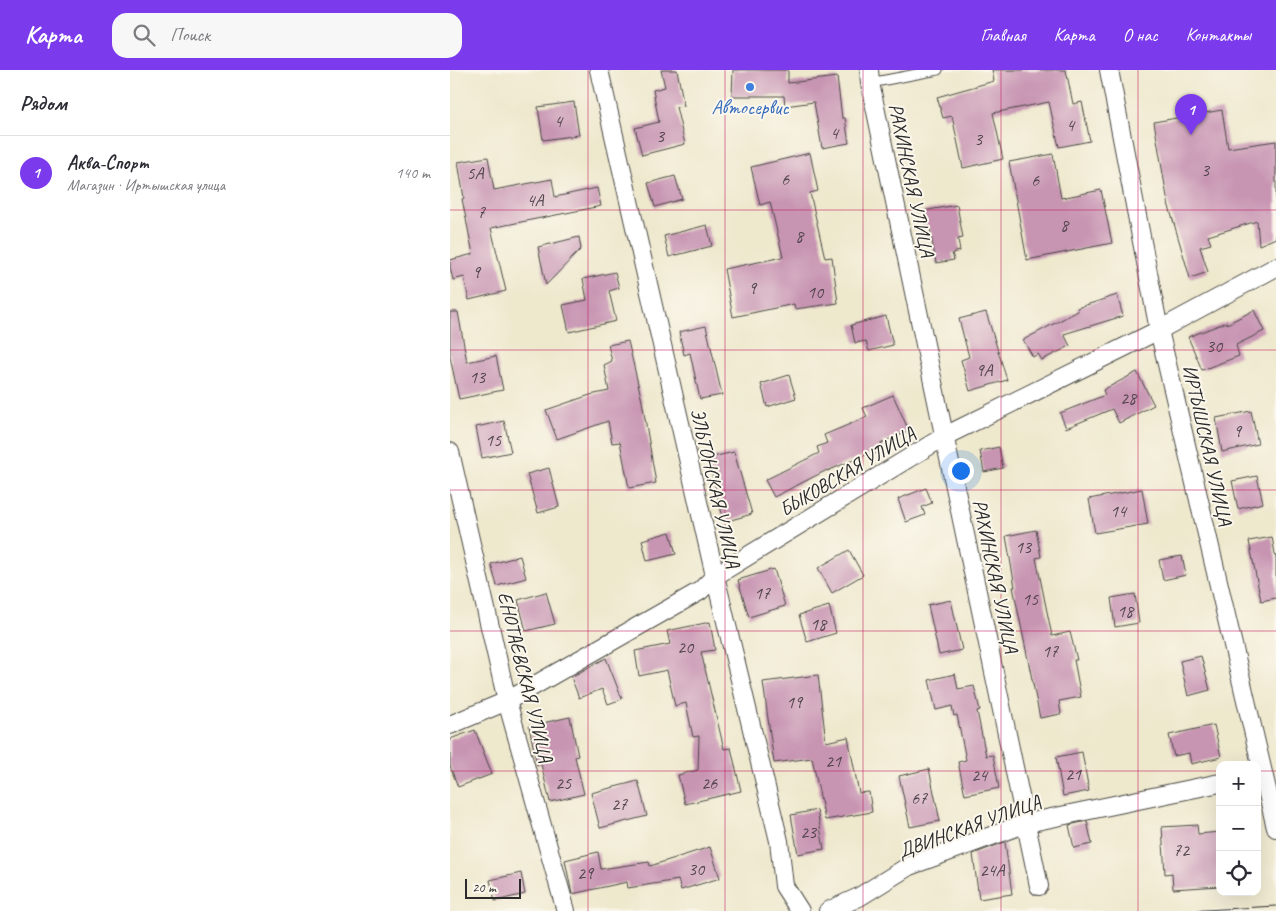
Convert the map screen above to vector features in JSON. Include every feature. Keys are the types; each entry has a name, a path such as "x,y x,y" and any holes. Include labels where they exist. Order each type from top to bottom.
{"street":[{"name":"ЭЛЬТОНСКАЯ УЛИЦА","path":"600,70 715,576 780,841 784,886 800,911"},
{"name":"ИРТЫШСКАЯ УЛИЦА","path":"1109,70 1159,330 1265,774 1276,828"},
{"name":"РАХИНСКАЯ УЛИЦА","path":"869,76 1039,886"},
{"name":"БЫКОВСКАЯ УЛИЦА","path":"450,724 507,700 700,591 715,576 945,436 1159,330 1276,267"},
{"name":"ЕНОТАЕВСКАЯ УЛИЦА","path":"450,452 507,700 566,911"},
{"name":"ДВИНСКАЯ УЛИЦА","path":"828,911 859,897 909,866 1027,824 1216,784"}],"lane":[{"path":"869,76 938,70"}],"building":[{"path":"661,70 677,70 684,106 676,107 685,144 642,155 635,128 659,122 653,90 665,87"},
{"path":"733,70 788,70 788,83 837,77 842,118 845,118 849,143 822,148 814,102 785,106 784,96 732,96"},
{"path":"992,70 1066,70 1073,104 1082,102 1090,141 1059,147 1049,102 993,113 1003,159 963,168 952,116 943,118 937,97 994,81"},
{"path":"574,102 579,135 543,140 538,107"},
{"path":"1222,110 1228,148 1276,141 1276,238 1259,245 1257,221 1208,236 1211,244 1200,247 1208,272 1190,278 1168,203 1154,122"},
{"path":"810,153 818,191 810,193 825,258 832,257 838,303 795,309 794,304 733,317 724,269 783,257 770,202 760,205 751,167"},
{"path":"1053,154 1061,198 1101,190 1112,243 1027,260 1009,162"},
{"path":"488,157 494,190 552,179 555,197 597,188 601,206 491,228 506,291 469,300 464,277 453,280 450,267 450,260 473,254 462,199 464,198 458,162"},
{"path":"675,176 682,199 655,207 648,183"},
{"path":"957,205 963,238 958,239 960,251 952,253 954,260 936,263 930,229 926,229 923,211"},
{"path":"707,225 712,246 669,257 664,236"},
{"path":"579,237 581,249 546,285 538,247"},
{"path":"615,272 619,288 609,291 616,321 569,332 563,305 587,300 583,279"},
{"path":"1117,295 1123,316 1064,334 1070,346 1042,360 1038,354 1033,357 1023,340 1078,311 1077,308"},
{"path":"1254,310 1264,331 1236,345 1239,356 1202,370 1188,337 1227,322 1227,324"},
{"path":"450,312 458,312 467,362 496,356 503,390 459,399 450,357"},
{"path":"986,312 1007,380 970,391 961,360 969,357 959,319"},
{"path":"886,316 893,345 869,351 866,341 855,343 851,325"},
{"path":"706,326 722,395 700,399 690,353 684,355 679,332"},
{"path":"628,341 642,401 656,483 629,488 620,442 612,443 608,421 557,439 546,410 590,395 609,391 604,365 612,361 608,345"},
{"path":"1137,372 1154,405 1119,423 1112,409 1066,428 1060,413 1105,395 1103,390"},
{"path":"789,375 796,398 767,407 761,384"},
{"path":"893,395 909,431 881,443 884,450 869,456 868,454 827,470 774,497 765,480 819,453 817,447 827,443 824,435 867,417 863,408"},
{"path":"1251,411 1258,444 1222,452 1216,418"},
{"path":"504,421 511,452 482,458 476,427"},
{"path":"999,447 1003,468 984,472 980,451"},
{"path":"734,452 752,514 724,522 708,458"},
{"path":"549,468 559,507 538,513 527,474"},
{"path":"1257,476 1263,503 1238,509 1232,481"},
{"path":"926,488 932,503 922,507 925,515 906,522 898,499"},
{"path":"1142,489 1148,524 1095,533 1089,499"},
{"path":"1036,530 1041,557 1036,558 1052,636 1070,632 1077,660 1074,660 1081,697 1059,701 1061,714 1040,718 1013,587 1015,587 1006,536"},
{"path":"670,532 676,554 647,561 642,540"},
{"path":"1272,537 1276,559 1276,598 1261,601 1249,541"},
{"path":"849,550 863,575 832,593 818,568"},
{"path":"520,556 526,578 497,586 491,564"},
{"path":"1182,556 1186,575 1163,580 1159,560"},
{"path":"774,569 785,606 749,617 738,580"},
{"path":"546,592 555,624 526,631 518,600"},
{"path":"1135,594 1139,623 1115,627 1111,598"},
{"path":"951,600 962,650 939,655 928,605"},
{"path":"829,606 836,633 807,642 799,615"},
{"path":"710,622 715,650 701,652 724,749 731,748 741,791 685,804 678,775 698,770 699,736 693,737 686,703 675,706 667,670 639,676 635,651 670,644 667,631"},
{"path":"1201,656 1210,690 1188,696 1180,661"},
{"path":"606,658 622,699 608,704 602,689 579,698 571,677"},
{"path":"955,674 958,689 974,686 980,710 977,711 986,756 993,755 999,788 965,795 958,762 966,760 957,715 954,716 952,706 936,710 929,680"},
{"path":"818,675 826,742 848,737 859,793 869,792 872,812 825,820 812,758 774,763 763,682"},
{"path":"570,717 578,756 575,757 584,794 550,802 541,764 537,765 529,726"},
{"path":"1214,725 1221,757 1191,764 1189,753 1174,756 1169,735"},
{"path":"475,730 492,774 458,787 450,766 450,739"},
{"path":"1082,752 1089,791 1063,796 1056,757"},
{"path":"929,769 940,821 910,827 899,776"},
{"path":"638,781 647,816 600,828 591,793"},
{"path":"817,810 824,849 798,854 791,815"},
{"path":"1087,821 1092,844 1074,848 1069,825"},
{"path":"1197,825 1198,834 1216,832 1216,886 1173,889 1172,873 1165,874 1162,827"},
{"path":"1005,842 1012,894 979,899 973,854"},
{"path":"710,847 720,878 681,890 678,880 628,888 627,882 572,894 565,860 598,852 601,869 649,862 650,866"},
{"path":"521,873 525,894 495,901 490,880"}],"tram line":[{"path":"1187,911 1276,906"}],"place":[{"name":"Автосервис","path":"750,87"},
{"name":"Аква-Спорт","path":"1191,135"}]}
